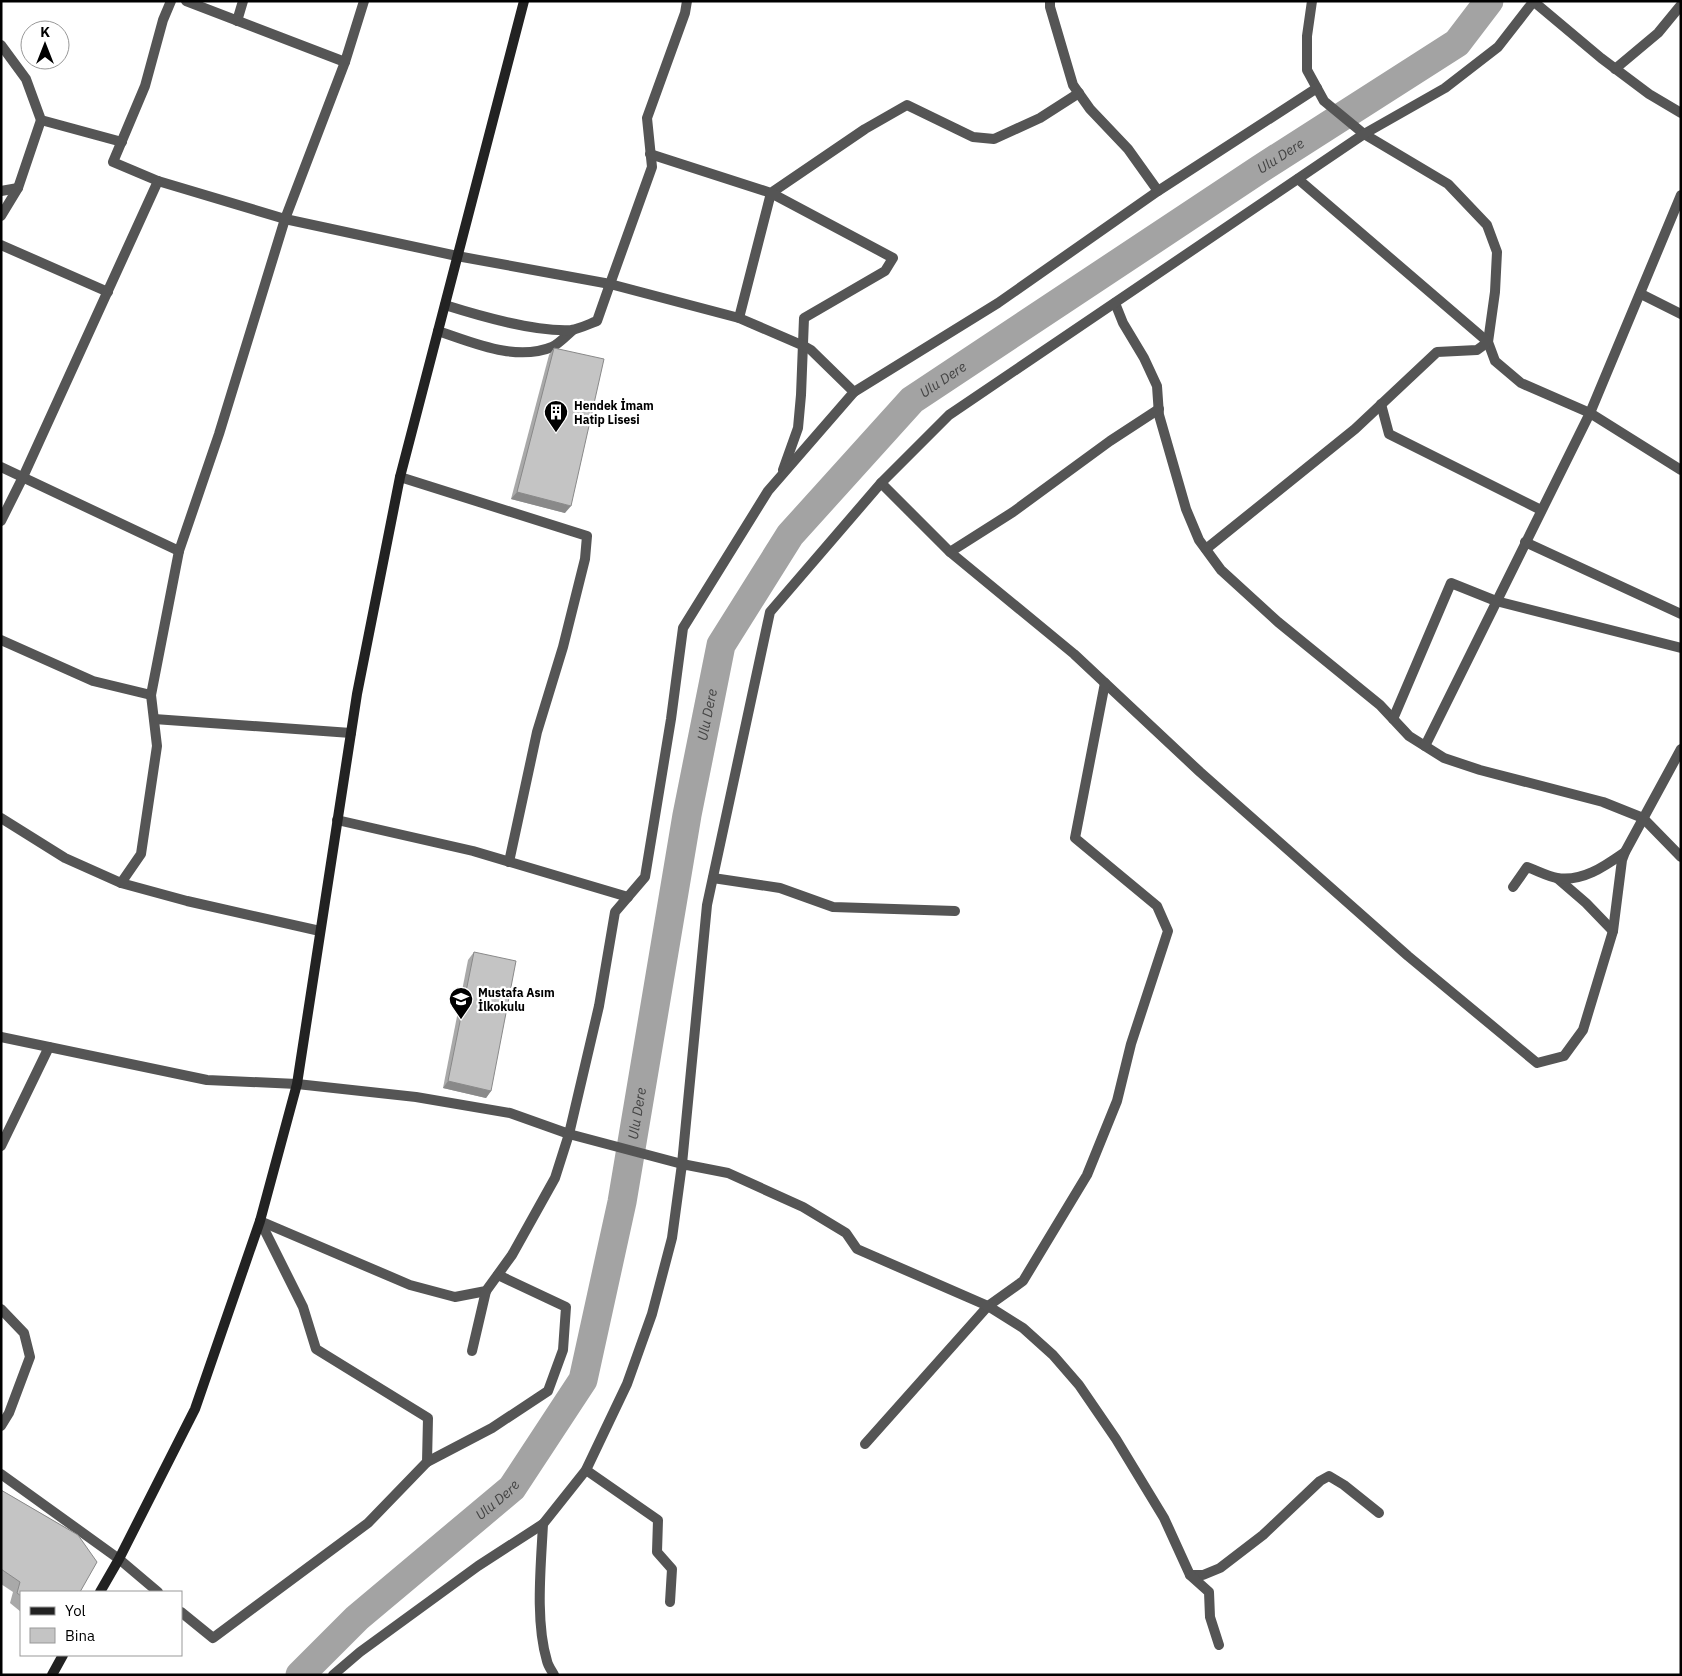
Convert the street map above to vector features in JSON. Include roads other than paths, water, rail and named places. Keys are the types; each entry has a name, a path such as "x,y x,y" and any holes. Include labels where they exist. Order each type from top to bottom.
{"main road":[{"path":"101,1591 119,1559 195,1409 260,1221 297,1084 350,733 400,477 524,1"},
{"path":"52,1675 62,1656"}],"street":[{"path":"171,1 163,20 145,86 114,162 158,181 284,219 457,256 610,284 739,318 811,350 854,392"},
{"path":"186,1 345,62"},
{"path":"238,21 244,1"},
{"path":"121,883 141,854 157,746 152,695 179,550 219,434 284,219 345,62 364,1"},
{"path":"438,331 482,345 521,354 552,347 573,330 597,320 652,167 647,118 685,13 687,1"},
{"path":"1050,1 1050,7 1073,85 1090,109 1128,149 1158,191"},
{"path":"1312,1 1307,36 1307,70 1324,101 1364,134 1448,184 1487,224 1497,252 1495,292 1488,342 1494,361 1522,383 1590,413 1681,470"},
{"path":"333,1675 360,1652 478,1566 544,1524 586,1470 627,1384 652,1314 672,1238 682,1164 707,905 770,612 881,483 949,415 1364,134 1445,88 1498,47 1533,2 1615,69 1649,94 1681,113"},
{"path":"1615,69 1658,34 1681,4"},
{"path":"1,45 26,80 41,120 18,188 1,216"},
{"path":"472,1351 486,1291 512,1255 554,1178 568,1134 598,1006 615,912 645,877 671,719 683,628 768,491 854,392 998,303 1158,191 1317,88"},
{"path":"739,318 771,193 865,129 908,105 973,137 994,139 1040,118 1079,93"},
{"path":"41,120 122,142"},
{"path":"650,154 771,193 893,258 885,271 804,318 804,346 798,428 782,476"},
{"path":"1298,179 1488,342"},
{"path":"1,521 23,477 158,181"},
{"path":"1,191 18,188"},
{"path":"1425,746 1590,413 1681,195"},
{"path":"1,246 108,292"},
{"path":"1641,294 1681,314"},
{"path":"1115,303 1123,323 1144,358 1157,386 1159,409 1186,509 1199,540 1222,570 1278,622 1380,705 1409,736 1444,758 1480,770 1603,802 1643,818 1681,857"},
{"path":"444,305 513,323 573,330"},
{"path":"1206,549 1355,429 1436,352 1477,350 1488,342"},
{"path":"1381,404 1389,434 1541,510"},
{"path":"950,552 1013,512 1110,441 1159,409"},
{"path":"1,467 179,550"},
{"path":"400,477 587,536 585,559 563,647 538,732 509,862"},
{"path":"881,483 950,552 1074,654 1200,772 1408,956 1537,1063 1564,1056 1583,1030 1613,931 1622,860 1681,749"},
{"path":"1525,542 1681,614"},
{"path":"1393,719 1450,583 1496,601 1681,648"},
{"path":"1,640 93,681 152,695"},
{"path":"865,1444 988,1306 1023,1281 1087,1175 1117,1101 1130,1044 1168,932 1157,906 1075,838 1105,683"},
{"path":"154,719 350,733"},
{"path":"1,818 65,858 121,883 187,901 320,931"},
{"path":"337,820 473,851 628,897"},
{"path":"1557,878 1583,877 1625,852"},
{"path":"1513,887 1527,867 1557,878 1586,903 1613,931"},
{"path":"713,878 780,888 833,907 954,912"},
{"path":"1,1037 207,1080 297,1084 416,1097 510,1113 568,1134 682,1164 728,1173 803,1207 846,1233 857,1249 988,1306 1023,1328 1054,1355 1079,1385 1146,1486 1164,1518 1190,1575 1208,1592 1210,1617 1219,1645"},
{"path":"1,1146 50,1047"},
{"path":"260,1221 410,1285 455,1297 486,1291"},
{"path":"260,1221 303,1307 316,1349 428,1418 427,1462"},
{"path":"182,1613 213,1638 368,1523 427,1462 492,1428 548,1392 563,1350 566,1307 498,1275"},
{"path":"1,1309 24,1333 30,1356 9,1413 1,1426"},
{"path":"586,1470 658,1520 656,1552 672,1570 670,1602"},
{"path":"1,1474 119,1559 157,1591"},
{"path":"1190,1575 1203,1575 1220,1568 1263,1535 1320,1481 1329,1476 1344,1485 1379,1513"},
{"path":"544,1524 541,1571 541,1624 547,1662 547,1675"},
{"path":"547,1662 554,1675"}],"waterway":[{"name":"Ulu Dere","path":"300,1675 357,1618 512,1488 583,1380 622,1202 687,815 721,645 790,535 912,400 1260,169 1457,43 1489,1"}],"place":[{"name":"Hendek İmam Hatip Lisesi","path":"556,433"},
{"name":"Mustafa Asım İlkokulu","path":"461,1020"}]}
